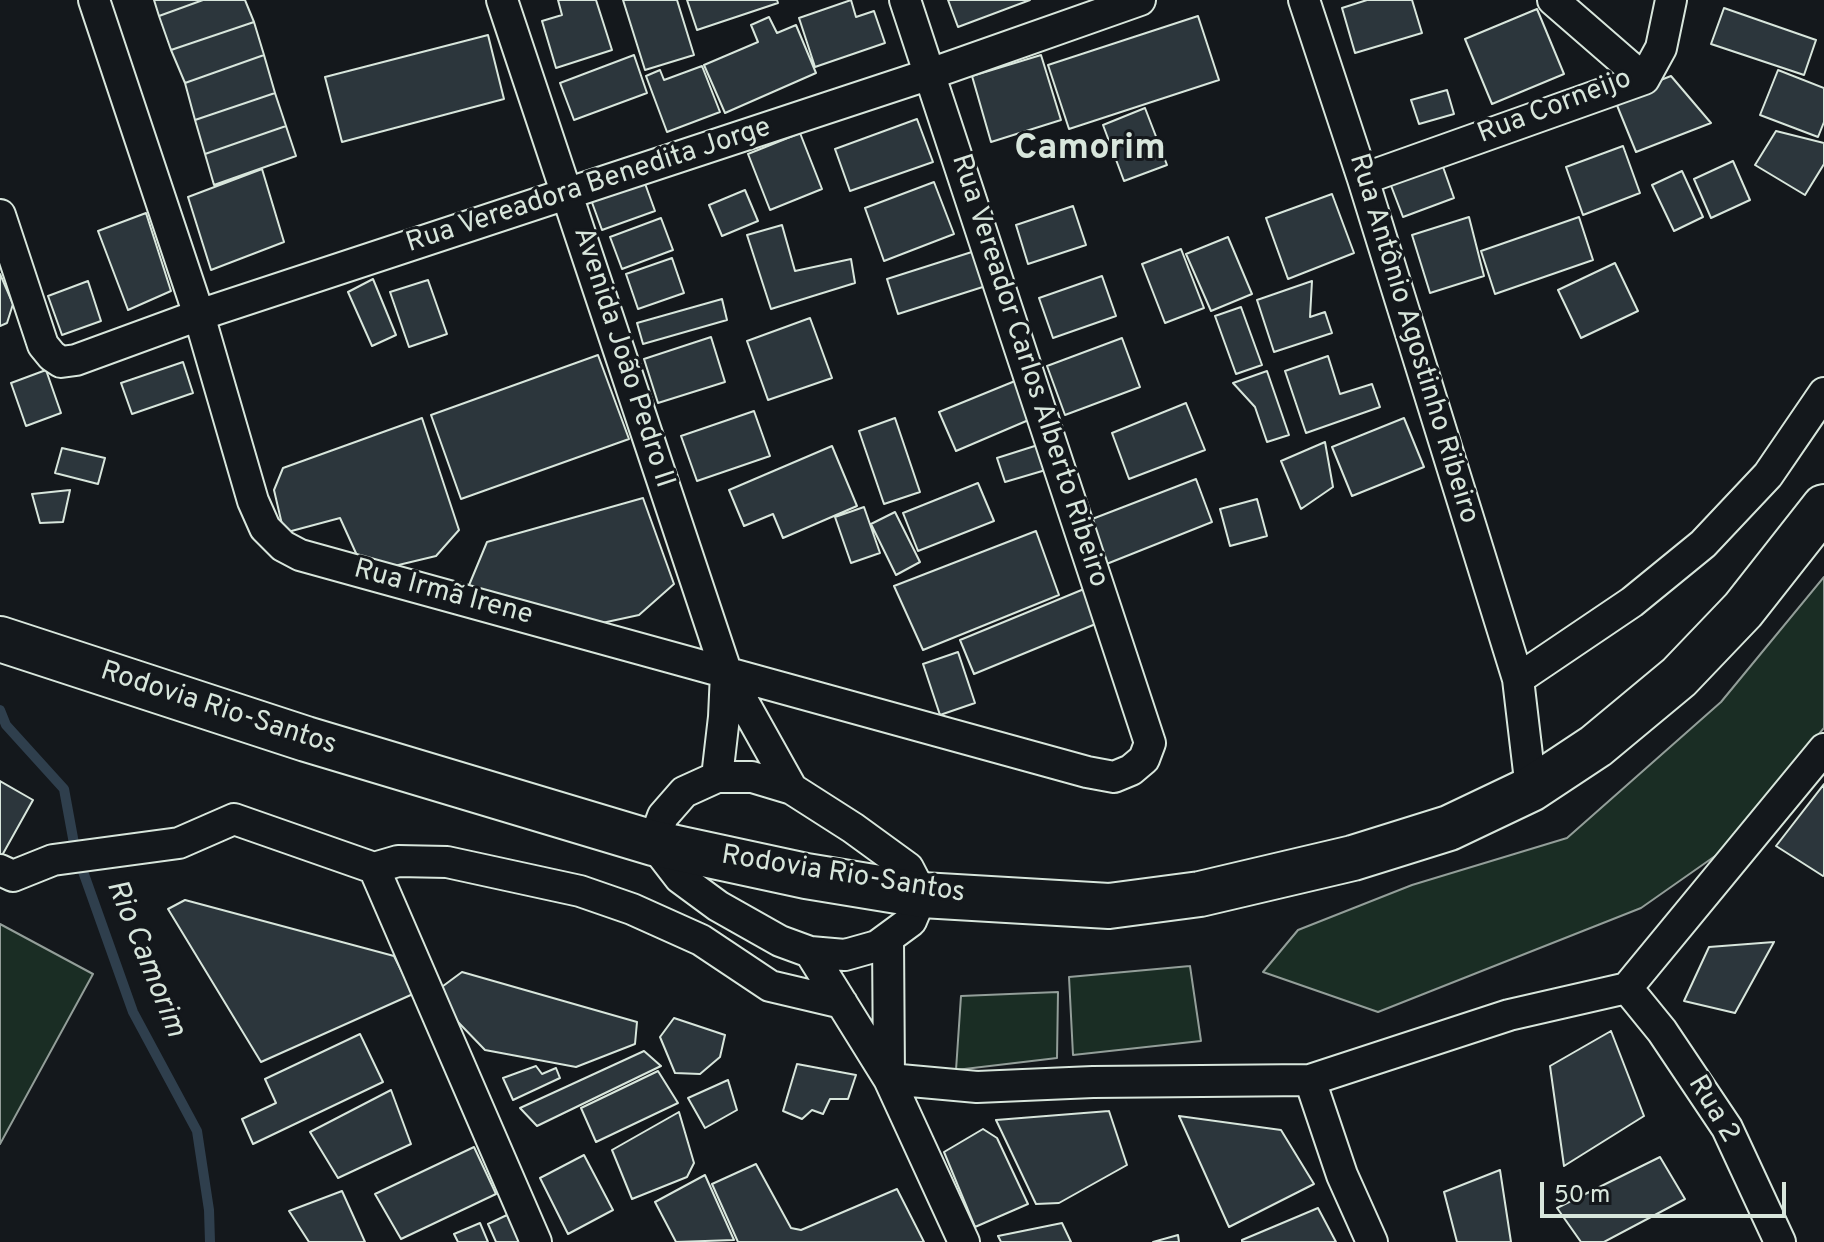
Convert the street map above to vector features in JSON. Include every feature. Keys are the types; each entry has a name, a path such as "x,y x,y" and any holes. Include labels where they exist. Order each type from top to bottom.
{"highway":[{"name":"Rodovia Rio-Santos","path":"0,639 306,739 653,843 806,876 922,895 1109,906 1200,894 1353,858 1435,832 1531,789 1596,746 1679,677 1743,610 1824,507"}],"street":[{"name":"Rua Irmã Irene","path":"94,0 199,315 253,501 265,528 283,546 313,559 1087,772 1114,777 1131,770 1144,759 1150,743"},
{"name":"Avenida João Pedro II","path":"502,0 726,671 792,789"},
{"name":"Rua Vereador Carlos Alberto Ribeiro","path":"905,0 1150,743"},
{"name":"Rua Vereadora Benedita Jorge","path":"0,215 43,345 61,362 76,360 199,315 930,74 1140,0"},
{"name":"Rua Antônio Agostinho Ribeiro","path":"1304,0 1363,179 1518,679 1531,789"},
{"name":"Rua Corneijo","path":"1363,179 1644,79 1553,0"},
{"path":"1644,79 1661,48 1671,0"},
{"path":"1518,679 1632,602 1703,544 1768,475 1824,393"},
{"name":"Avenida João Pedro II","path":"717,777 726,671"},
{"path":"889,1079 977,1087 1093,1082 1310,1080 1509,1015 1627,988 1824,749"},
{"path":"717,777 752,777 792,789 908,868 922,895 911,921 877,946 845,955 810,952 780,941 718,906 680,878 653,843 663,816 684,792 717,777"},
{"path":"0,870 13,876 56,860 179,843 234,819 374,868 398,861 447,862 580,891 632,909 701,940 770,986 842,1003"},
{"path":"374,868 536,1242"},
{"path":"888,938 889,1079"},
{"path":"810,952 889,1079 964,1242"},
{"name":"Rua 2","path":"1627,988 1662,1031 1727,1128 1780,1242"},
{"path":"1310,1080 1342,1175 1372,1242"}],"green space":[{"path":"1824,577 1824,728 1718,854 1641,908 1378,1012 1263,972 1298,930 1412,885 1567,838 1721,702"},
{"path":"0,924 93,974 0,1144"},
{"path":"1190,966 1201,1041 1073,1055 1069,977"},
{"path":"1058,992 1057,1058 956,1070 961,996"}],"building":[{"path":"154,0 203,0 159,16"},
{"path":"203,0 245,0 254,22 171,50 159,16"},
{"path":"558,0 596,0 612,50 556,68 542,21 562,15"},
{"path":"623,0 677,0 694,55 645,70"},
{"path":"687,0 777,0 778,3 697,30"},
{"path":"851,0 856,17 874,11 885,43 815,67 799,18"},
{"path":"948,0 1030,0 958,27"},
{"path":"1367,0 1412,0 1422,33 1355,53 1342,8"},
{"path":"1724,8 1816,40 1804,75 1711,44"},
{"path":"1537,9 1564,74 1492,104 1465,39"},
{"path":"1198,16 1219,80 1069,129 1048,65"},
{"path":"769,17 777,33 796,25 816,73 725,113 704,65 758,42 751,25"},
{"path":"254,22 264,55 185,83 171,50"},
{"path":"488,35 504,99 342,142 325,77"},
{"path":"264,55 275,93 195,120 185,83"},
{"path":"634,55 647,93 574,120 560,83"},
{"path":"1041,55 1061,120 991,142 972,76"},
{"path":"702,66 720,112 667,132 646,76 660,70 664,80"},
{"path":"1778,70 1824,88 1824,122 1818,137 1760,115"},
{"path":"1671,76 1711,123 1636,152 1614,98"},
{"path":"1447,90 1454,114 1419,124 1411,100"},
{"path":"275,93 286,126 205,154 195,120"},
{"path":"1145,108 1167,165 1124,181 1103,125"},
{"path":"917,119 933,162 850,191 835,149"},
{"path":"286,126 296,156 214,185 205,154"},
{"path":"1776,131 1824,143 1824,164 1805,195 1755,165"},
{"path":"800,133 822,189 770,210 748,154"},
{"path":"1623,146 1640,193 1583,215 1566,167"},
{"path":"1733,161 1750,200 1711,218 1694,179"},
{"path":"1442,164 1454,198 1403,217 1390,183"},
{"path":"262,169 284,242 211,270 188,197"},
{"path":"1682,171 1703,217 1674,231 1652,185"},
{"path":"643,178 655,211 602,230 590,197"},
{"path":"934,182 954,234 884,261 865,208"},
{"path":"745,190 758,221 722,236 709,205"},
{"path":"1332,194 1354,253 1288,279 1266,218"},
{"path":"1073,206 1086,245 1028,264 1016,225"},
{"path":"146,213 171,291 128,310 98,231"},
{"path":"1469,217 1484,276 1430,293 1412,235"},
{"path":"1579,217 1593,260 1495,294 1481,251"},
{"path":"661,218 673,250 622,269 610,237"},
{"path":"782,225 795,271 851,259 855,283 771,309 747,235"},
{"path":"1228,237 1252,294 1211,311 1186,254"},
{"path":"1181,249 1204,308 1165,323 1142,264"},
{"path":"978,250 989,285 898,314 887,279"},
{"path":"672,258 684,293 638,309 626,274"},
{"path":"1615,263 1638,311 1581,338 1558,290"},
{"path":"0,274 13,304 7,323 0,326"},
{"path":"1102,276 1116,316 1053,338 1039,298"},
{"path":"373,279 396,335 372,346 348,292"},
{"path":"428,280 447,334 409,347 390,292"},
{"path":"88,281 101,321 62,335 48,296"},
{"path":"1312,281 1310,317 1325,312 1332,333 1274,352 1257,300"},
{"path":"722,299 727,320 643,344 637,323"},
{"path":"1241,307 1262,365 1236,374 1215,316"},
{"path":"810,318 832,378 768,400 747,341"},
{"path":"711,337 725,382 658,403 644,359"},
{"path":"1122,338 1140,387 1065,415 1047,366"},
{"path":"598,355 629,439 461,499 431,415"},
{"path":"1328,356 1340,394 1372,384 1380,407 1306,433 1285,371"},
{"path":"183,362 193,393 132,414 121,383"},
{"path":"46,370 61,413 26,426 11,383"},
{"path":"1267,371 1289,435 1267,442 1255,407 1233,383"},
{"path":"1015,381 1031,419 956,451 939,412"},
{"path":"1186,403 1205,450 1129,479 1112,433"},
{"path":"754,411 770,456 697,481 681,436"},
{"path":"422,418 459,530 436,556 365,573 340,518 284,533 274,490 283,468"},
{"path":"895,418 920,492 884,504 859,431"},
{"path":"1404,418 1424,467 1352,496 1332,447"},
{"path":"1325,442 1333,487 1301,509 1281,461"},
{"path":"1041,444 1049,469 1005,482 997,458"},
{"path":"832,446 857,506 783,538 773,514 744,526 729,490"},
{"path":"62,448 105,458 98,484 55,473"},
{"path":"1196,479 1212,522 1104,565 1087,521"},
{"path":"978,483 994,521 918,551 903,513"},
{"path":"70,490 63,522 40,523 32,494"},
{"path":"643,498 674,584 639,615 588,626 467,590 487,542"},
{"path":"1257,499 1267,536 1230,546 1220,509"},
{"path":"864,507 880,553 851,563 835,517"},
{"path":"895,512 920,562 896,575 871,524"},
{"path":"1036,531 1059,595 923,650 894,586"},
{"path":"1084,589 1098,623 974,674 960,640"},
{"path":"958,652 975,703 940,715 923,664"},
{"path":"0,781 33,800 0,859"},
{"path":"1824,784 1824,875 1823,876 1776,846"},
{"path":"185,900 394,956 413,994 261,1062 168,909"},
{"path":"1774,942 1735,1013 1684,1001 1709,947"},
{"path":"462,972 637,1022 635,1044 576,1067 485,1050 458,1022 439,989"},
{"path":"674,1018 725,1035 720,1057 700,1074 675,1073 660,1037"},
{"path":"1611,1031 1644,1116 1564,1166 1550,1066"},
{"path":"360,1034 383,1082 253,1144 242,1119 276,1103 265,1079"},
{"path":"644,1051 661,1066 537,1126 520,1108"},
{"path":"797,1064 856,1075 848,1099 830,1099 823,1114 812,1110 802,1119 783,1111"},
{"path":"536,1066 542,1074 556,1068 560,1078 513,1100 503,1078"},
{"path":"658,1071 678,1103 596,1142 581,1108"},
{"path":"728,1080 737,1110 705,1128 688,1098"},
{"path":"391,1090 411,1144 338,1178 310,1132"},
{"path":"1109,1111 1127,1165 1059,1203 1036,1204 996,1120"},
{"path":"679,1112 694,1163 687,1177 632,1199 612,1150"},
{"path":"1179,1116 1281,1130 1314,1184 1229,1227"},
{"path":"983,1129 997,1138 1028,1204 975,1227 944,1152"},
{"path":"474,1147 496,1194 401,1239 375,1194"},
{"path":"584,1155 613,1210 568,1234 540,1178"},
{"path":"1660,1157 1685,1199 1604,1242 1581,1242 1557,1208"},
{"path":"756,1164 791,1228 801,1230 897,1189 924,1242 738,1242 712,1184"},
{"path":"1500,1170 1511,1242 1457,1242 1444,1192"},
{"path":"705,1175 734,1240 676,1242 655,1202"},
{"path":"342,1191 365,1242 309,1242 289,1211"},
{"path":"1318,1208 1336,1242 1242,1242 1242,1240"},
{"path":"507,1215 522,1242 496,1242 488,1224"},
{"path":"480,1223 488,1242 458,1242 454,1234"},
{"path":"1062,1223 1071,1242 1001,1242 998,1236"},
{"path":"1178,1235 1179,1242 1153,1242"}],"waterway":[{"name":"Rio Camorim","path":"0,710 6,725 64,789 75,849 133,1012 197,1131 209,1210 210,1242"}],"district":[{"name":"Camorim","path":"1090,151"}]}
